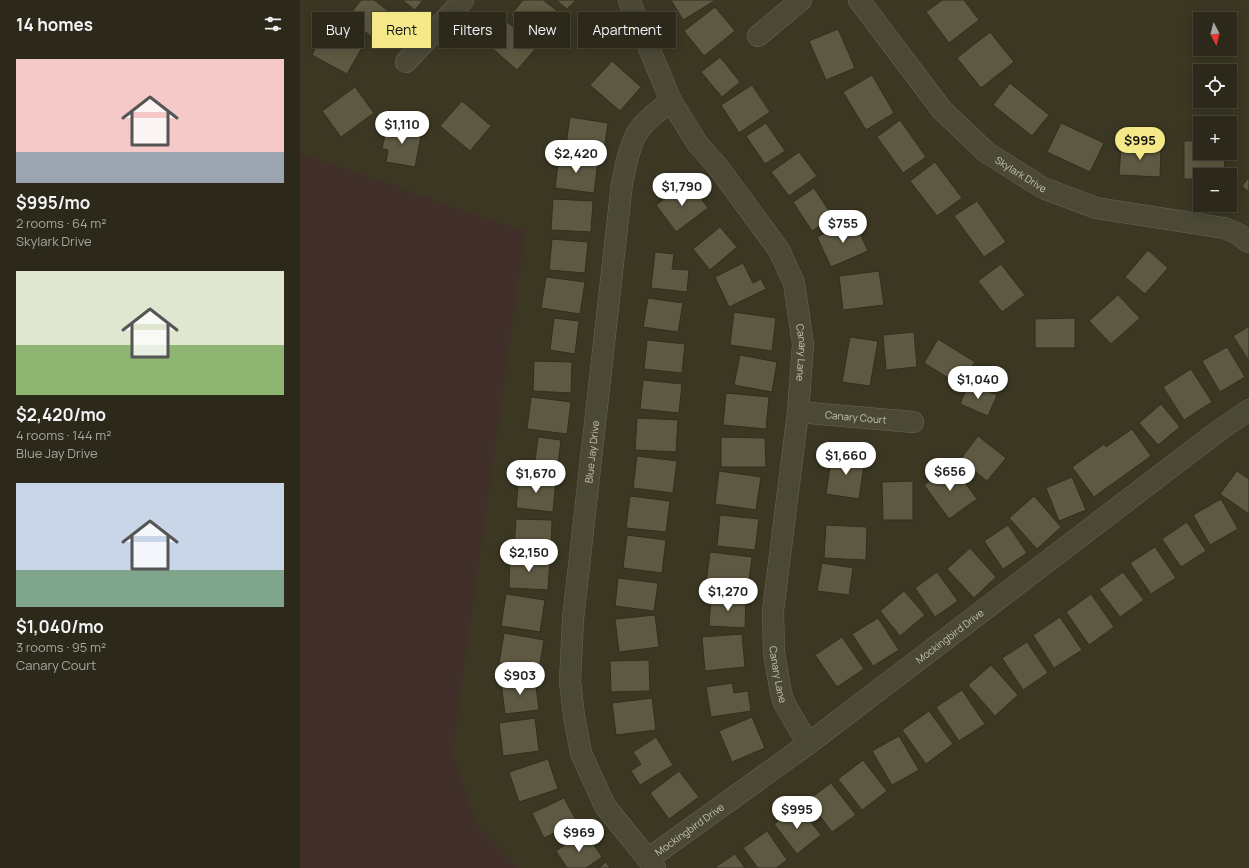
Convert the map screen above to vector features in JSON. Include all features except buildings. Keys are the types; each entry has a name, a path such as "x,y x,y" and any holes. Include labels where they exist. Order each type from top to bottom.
{"street":[{"path":"406,62 464,0"},
{"name":"Canary Lane","path":"629,0 671,101 697,143 718,167 779,250 794,283 803,338 798,412 773,611 774,653 784,703 808,744"},
{"path":"758,36 801,0"},
{"name":"Skylark Drive","path":"859,0 942,110 986,152 1043,188 1096,208 1224,228 1238,234 1249,242"},
{"name":"Blue Jay Drive","path":"651,864 605,806 581,753 574,716 570,682 573,619 622,183 630,151 639,131 646,121 671,101"},
{"name":"Mockingbird Drive","path":"651,864 1217,432 1249,410"},
{"name":"Canary Court","path":"798,412 913,422"}],"shaded area":[{"path":"300,153 525,232 452,753 476,823 516,868 300,868"}]}
